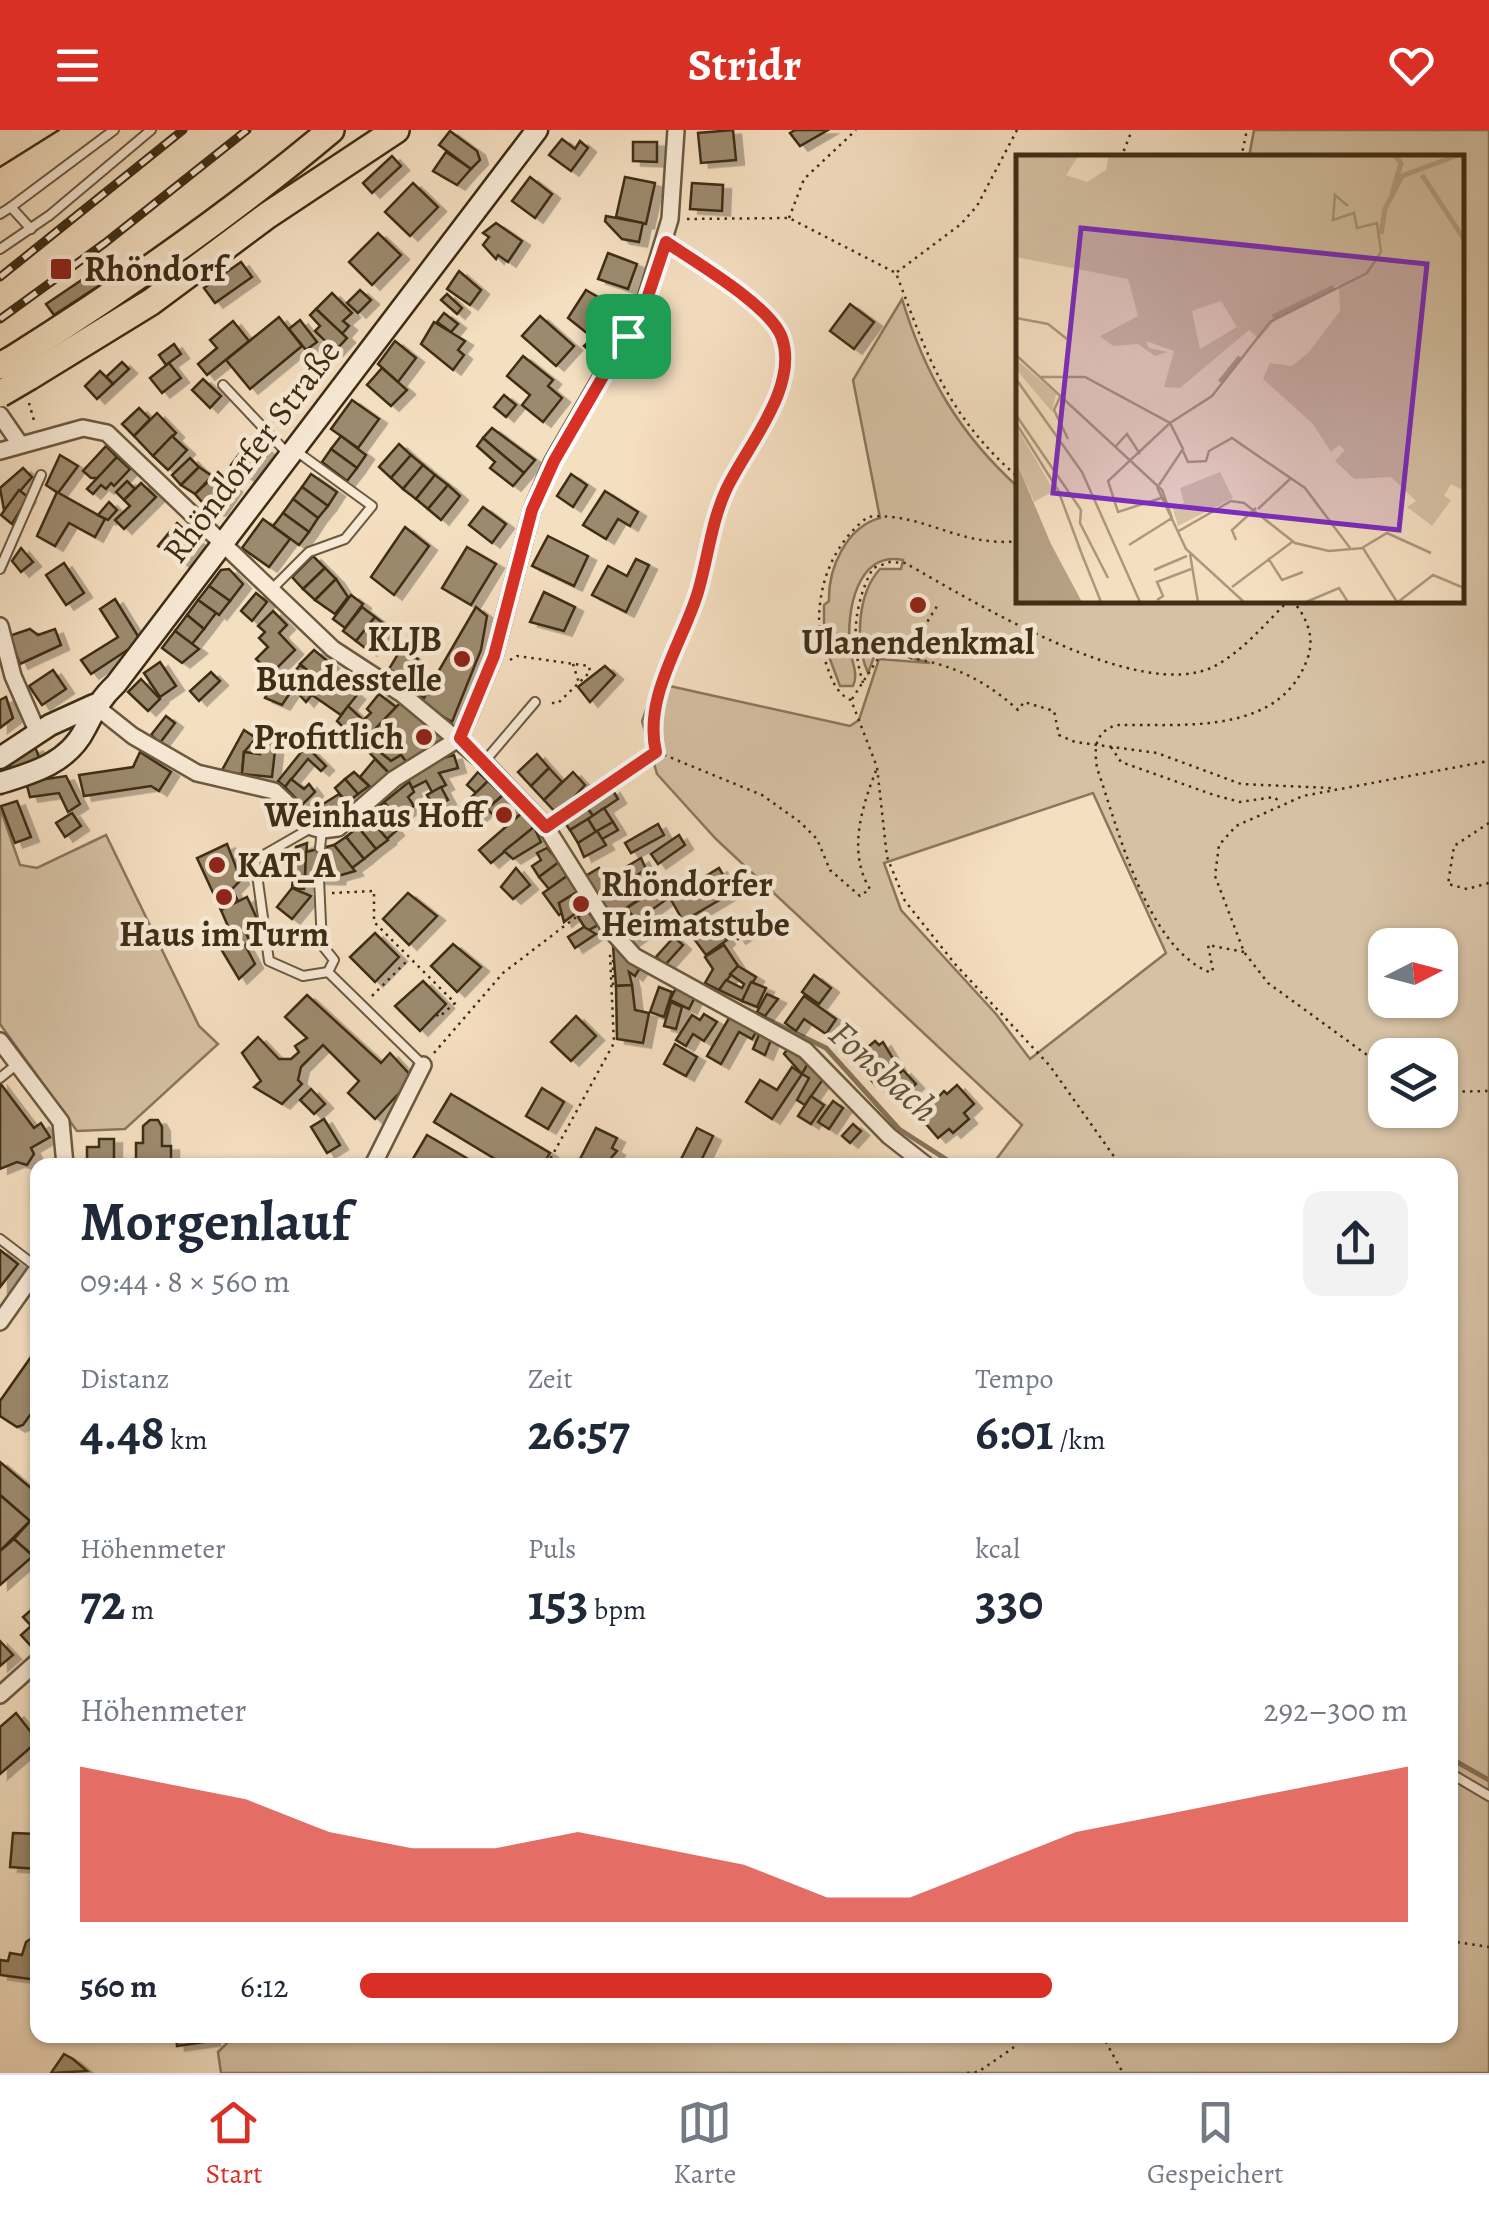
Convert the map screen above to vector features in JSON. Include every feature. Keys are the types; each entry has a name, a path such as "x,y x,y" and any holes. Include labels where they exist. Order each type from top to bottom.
{"highway":[{"path":"0,394 14,367 259,191 331,130"},
{"path":"14,367 152,302 335,169 377,130"},
{"path":"335,169 372,149 396,130"}],"main road":[{"name":"Rhöndorfer Straße","path":"0,783 50,766 84,732 94,705 116,684 538,130"},
{"path":"0,758 44,729 94,705"},
{"path":"44,729 67,731 70,748"}],"street":[{"path":"94,705 132,736 180,765 274,791 317,828 338,828 394,780 460,738 494,656 532,510 554,461 646,302 666,242 676,130"},
{"path":"0,415 20,444"},
{"path":"0,451 83,428 104,430 333,649 460,738 546,827 612,931 634,956 805,1050 889,1136 917,1158"},
{"path":"0,626 13,676 44,729"},
{"path":"0,1040 61,1122 64,1158"},
{"path":"376,1158 423,1065"},
{"path":"0,1322 30,1281"},
{"path":"0,1695 30,1667"}],"lane":[{"path":"0,214 114,130"},
{"path":"0,248 31,228 147,131"},
{"path":"10,208 31,228"},
{"path":"222,385 291,452 372,506 345,538 309,552 270,592"},
{"path":"0,569 41,475"},
{"path":"484,762 535,702"},
{"path":"320,848 317,828 259,855 252,870 270,961 303,976 328,972"},
{"path":"320,879 322,945 334,960 328,972"},
{"path":"328,972 423,1065"},
{"path":"0,1078 17,1064"},
{"path":"0,1239 30,1267"},
{"path":"1458,1778 1489,1796"}],"path":[{"path":"789,218 804,179 856,130"},
{"path":"896,273 961,224 977,206 1017,130"},
{"path":"1122,155 1132,130"},
{"path":"1242,155 1247,130"},
{"path":"670,218 789,218 896,273 928,362 956,414 1016,475"},
{"path":"656,752 654,727 664,672 698,592 714,519 766,417 787,362 773,321 666,242"},
{"path":"1016,541 980,543 888,514 868,517 852,529 837,550 823,586 819,640 828,672 843,696 851,700 877,767 887,857 904,901 955,964 1050,1066 1115,1158"},
{"path":"862,683 855,648 858,606 872,568 890,562 905,564 1090,657 1134,672 1180,674 1214,667 1288,602"},
{"path":"1244,952 1235,953 1216,943 1208,945 1213,971 1191,965 1152,914 1126,854 1097,768 1095,743 1104,730 1116,726 1218,724 1263,711 1299,682 1312,646 1305,614 1292,602"},
{"path":"913,658 919,635 939,604"},
{"path":"918,646 940,652 949,646"},
{"path":"851,700 881,654 948,664 978,676 1018,710 1024,702 1054,711 1059,735 1158,753 1241,784 1333,789"},
{"path":"508,660 517,656 589,666 590,672 558,703 535,702"},
{"path":"573,662 579,683"},
{"path":"1111,747 1121,762 1214,795 1240,802 1274,796 1281,803"},
{"path":"656,752 762,795 817,838 830,870 860,896 870,888 860,873 858,837 877,767"},
{"path":"546,827 656,752"},
{"path":"1368,1056 1268,983 1244,952 1215,876 1220,846 1236,826 1281,803 1333,789 1489,762"},
{"path":"1489,823 1454,846 1448,884 1466,889 1489,884"},
{"path":"320,894 374,892 374,922 455,1003 439,1017 436,1014"},
{"path":"423,1065 504,973 576,917"},
{"path":"551,1158 614,1043 612,931"},
{"path":"362,1007 410,958"},
{"path":"1458,1092 1489,1091"},
{"path":"1458,1942 1489,1948"},
{"path":"967,2073 978,2072 1014,2048 1015,2043"},
{"path":"1106,2043 1123,2073"}],"shaded area":[{"path":"1254,130 1489,130 1489,2073 221,2073 218,2052 227,2043 1458,2043 1458,1158 997,1158 1022,1125 716,839 657,774 642,721 656,683 850,726 859,720 879,659 930,663 889,652 874,657 868,673 864,661 861,619 872,579 880,569 901,569 903,560 887,559 875,564 858,587 849,633 855,672 853,686 840,686 824,643 824,605 829,601 841,551 858,530 880,518 853,380 902,299 933,378 979,446 1016,485 1016,602 1464,602 1464,155 1249,155","holes":["1093,793 1166,953 1030,1059 996,1014 901,910 884,863"]},
{"path":"0,808 20,865 37,868 106,835 199,1026 218,1044 125,1129 77,1131 0,1024"}],"building":[{"path":"733,130 736,160 701,163 698,133"},
{"path":"828,130 800,146 790,133"},
{"path":"450,131 477,151 480,160 471,169 439,145"},
{"path":"562,139 575,149 580,141 588,148 571,171 549,155"},
{"path":"633,142 657,142 657,162 633,161"},
{"path":"446,152 471,169 457,185 433,171"},
{"path":"392,156 401,166 372,193 363,183"},
{"path":"530,177 552,194 535,218 512,201"},
{"path":"625,177 655,183 646,224 616,217"},
{"path":"413,183 438,207 410,236 385,212"},
{"path":"692,183 723,185 722,211 690,209"},
{"path":"606,216 643,223 639,242 622,239 605,221"},
{"path":"496,223 522,241 508,262 498,255 496,259 483,245 489,237 483,233"},
{"path":"378,233 401,255 372,285 349,262"},
{"path":"608,253 637,264 628,289 598,279"},
{"path":"241,262 252,277 215,303 204,288"},
{"path":"459,271 481,290 470,305 447,289"},
{"path":"92,273 100,285 54,315 46,304"},
{"path":"360,290 371,300 358,313 347,303"},
{"path":"586,290 618,309 598,342 568,318"},
{"path":"332,293 352,313 343,321 349,326 342,334 316,309"},
{"path":"447,294 462,308 457,314 441,300"},
{"path":"850,304 874,322 854,349 830,331"},
{"path":"316,309 347,338 335,351 315,331 320,326 310,315"},
{"path":"444,313 458,324 451,332 437,322"},
{"path":"540,316 574,346 556,366 522,336"},
{"path":"279,317 302,346 250,389 226,360"},
{"path":"300,320 317,342 306,350 289,329"},
{"path":"233,321 249,341 207,375 198,364 217,348 210,340"},
{"path":"434,322 465,341 458,350 464,355 453,370 421,344"},
{"path":"591,339 603,347 595,356 584,346"},
{"path":"395,341 416,358 398,382 378,364"},
{"path":"174,344 181,354 166,365 159,355"},
{"path":"523,356 553,380 548,386 562,398 543,422 522,405 530,395 507,376"},
{"path":"122,362 129,369 113,384 106,377"},
{"path":"169,363 181,378 162,393 150,378"},
{"path":"382,368 407,390 391,406 367,385"},
{"path":"100,371 113,384 97,399 85,386"},
{"path":"203,379 221,396 210,408 192,390"},
{"path":"504,395 516,405 506,417 494,407"},
{"path":"352,400 379,419 358,448 331,429"},
{"path":"139,408 150,419 134,436 122,424"},
{"path":"157,413 176,433 153,456 134,436"},
{"path":"492,428 535,460 524,473 483,438"},
{"path":"172,436 187,450 168,470 153,456"},
{"path":"341,436 366,455 357,468 331,449"},
{"path":"483,438 524,473 513,486 490,468 495,462 477,446"},
{"path":"255,442 266,450 246,476 231,465 246,445 250,448"},
{"path":"399,444 411,455 391,478 379,467"},
{"path":"106,446 117,457 98,478 91,478 83,471"},
{"path":"331,449 357,468 347,481 322,462"},
{"path":"60,455 78,466 58,493 46,485"},
{"path":"411,455 423,465 403,489 391,478"},
{"path":"117,457 130,469 114,486 111,483 106,489 101,485 93,494 87,489"},
{"path":"190,458 199,467 181,485 172,475"},
{"path":"423,465 435,475 416,499 403,489"},
{"path":"199,467 212,476 195,494 181,485"},
{"path":"23,468 32,477 4,510 0,488"},
{"path":"218,472 234,488 218,511 209,510 195,494"},
{"path":"311,474 337,492 328,506 302,487"},
{"path":"571,474 587,485 573,507 557,496"},
{"path":"435,475 448,485 428,509 416,499"},
{"path":"127,481 135,489 124,500 116,492"},
{"path":"141,483 156,497 124,529 115,520 130,506 124,500"},
{"path":"448,485 460,496 441,520 428,509"},
{"path":"302,487 328,506 318,518 293,499"},
{"path":"19,490 28,497 12,524 1,515"},
{"path":"605,491 638,512 630,526 618,519 606,539 583,525"},
{"path":"57,492 105,519 95,537 69,523 55,546 37,536"},
{"path":"293,499 318,518 309,532 283,513"},
{"path":"109,502 117,510 108,520 98,515"},
{"path":"483,507 506,524 492,543 469,525"},
{"path":"283,513 309,532 299,545 273,526"},
{"path":"263,519 290,539 269,567 242,548"},
{"path":"177,523 199,543 183,563 158,546"},
{"path":"405,527 429,546 394,595 371,577"},
{"path":"548,536 588,556 574,586 532,566"},
{"path":"467,547 496,564 471,605 442,588"},
{"path":"21,548 33,562 21,572 12,561"},
{"path":"313,556 325,568 303,589 292,577"},
{"path":"636,559 649,565 626,612 592,595 608,566 627,576"},
{"path":"64,563 84,593 66,605 46,575"},
{"path":"325,568 336,579 315,600 303,589"},
{"path":"229,569 243,584 230,601 209,586 221,570"},
{"path":"336,579 348,597 335,614 315,600"},
{"path":"209,586 230,601 219,615 198,600"},
{"path":"544,592 575,607 564,631 530,622"},
{"path":"256,593 267,602 252,621 241,611"},
{"path":"351,595 363,604 345,628 333,619"},
{"path":"115,599 141,641 91,674 81,660 118,637 100,609"},
{"path":"198,600 216,613 204,629 187,615"},
{"path":"362,607 375,617 356,641 343,631"},
{"name":"KLJB Bundesstelle","path":"476,607 487,616 481,650 452,722 420,703"},
{"path":"273,611 287,625 279,633 295,650 271,674 256,659 268,647 259,638 265,632 258,626"},
{"path":"187,615 204,629 192,644 175,631"},
{"path":"375,617 387,626 369,651 356,641"},
{"path":"30,629 38,635 55,629 61,645 20,664 9,636"},
{"path":"175,631 199,649 182,663 162,648"},
{"path":"401,649 418,659 415,666 436,678 424,698 399,683 402,677 389,669"},
{"path":"314,650 331,664 319,680 300,664"},
{"path":"160,662 176,686 160,697 144,673"},
{"path":"300,665 322,682 306,702 287,681"},
{"path":"605,666 615,675 590,702 578,687"},
{"path":"53,670 66,689 42,705 29,686"},
{"path":"211,672 220,681 199,701 190,691"},
{"path":"329,673 357,695 341,715 312,695"},
{"path":"141,679 160,699 148,711 128,692"},
{"path":"276,679 289,684 292,690 282,705 265,698"},
{"path":"379,694 396,707 361,744 349,733 371,713 367,709"},
{"path":"6,697 13,718 0,728 0,700"},
{"path":"402,701 449,735 407,763 401,755 391,761 365,740"},
{"path":"348,706 361,718 349,733 337,721"},
{"path":"166,716 175,723 160,743 151,735"},
{"path":"244,730 256,738 244,752 242,774 221,772"},
{"path":"365,740 391,761 401,755 407,763 390,774 361,744"},
{"path":"262,741 276,742 272,777 242,774 244,752 260,754"},
{"path":"306,746 326,766 321,771 308,759 285,787 278,781"},
{"path":"35,747 41,762 11,769 9,761 16,754"},
{"path":"140,752 171,772 159,791 151,786 84,796 79,775 133,767"},
{"path":"537,754 549,768 531,786 518,772"},
{"path":"454,755 458,768 439,773 446,785 432,792 426,781 412,788 407,777 432,761"},
{"path":"375,759 390,774 372,789 360,777"},
{"path":"549,768 562,782 544,800 531,786"},
{"path":"354,772 369,786 358,794 345,779"},
{"path":"478,772 488,781 476,793 467,785"},
{"path":"573,772 585,785 558,815 544,800"},
{"path":"66,776 80,804 68,812 59,793 30,797 26,782"},
{"path":"291,779 304,789 309,784 315,792 302,805 285,787"},
{"path":"345,779 358,794 347,803 335,788"},
{"path":"488,781 503,795 471,823 458,810"},
{"path":"409,782 414,792 408,797 414,806 397,818 384,802"},
{"path":"441,787 448,800 434,807 427,795"},
{"path":"612,789 618,799 593,816 586,806"},
{"path":"339,794 347,803 329,818 312,811"},
{"path":"503,795 523,812 506,827 487,809"},
{"path":"17,801 31,837 15,843 1,806"},
{"path":"384,802 397,818 390,823 396,831 387,839 368,816"},
{"path":"586,806 593,816 570,830 563,820"},
{"path":"604,808 613,822 596,832 588,819"},
{"path":"523,812 534,827 491,863 479,850"},
{"path":"72,813 81,826 65,837 56,823"},
{"path":"369,818 388,840 376,849 358,827"},
{"path":"588,819 596,832 578,843 570,830"},
{"path":"613,822 618,830 602,839 597,831"},
{"path":"658,824 664,835 631,853 625,843"},
{"path":"358,827 376,849 364,859 346,837"},
{"path":"534,827 541,842 513,859 504,851"},
{"path":"597,831 606,845 584,857 578,843"},
{"path":"679,835 685,845 658,864 651,854"},
{"path":"346,837 364,859 352,868 334,845"},
{"path":"307,843 304,889 292,888 296,847"},
{"path":"227,844 241,880 232,889 238,901 221,910 197,858"},
{"path":"334,845 355,871 338,876 337,880 305,879 306,852"},
{"path":"547,848 559,862 539,877 532,866 541,860 537,853"},
{"path":"641,858 646,869 601,901 584,877 599,868 606,879"},
{"path":"559,862 567,876 549,889 539,877"},
{"path":"516,868 530,885 513,899 501,887"},
{"path":"719,868 733,892 694,915 697,920 686,926 670,898"},
{"path":"646,869 658,886 626,908 643,933 629,943 601,901"},
{"path":"567,876 577,892 559,903 563,912 559,915 543,893"},
{"path":"659,887 667,899 636,921 627,908"},
{"path":"292,888 311,896 292,919 277,907"},
{"path":"577,892 585,906 564,922 559,903"},
{"path":"408,893 437,916 409,945 383,919"},
{"path":"247,897 259,923 233,938 221,910"},
{"path":"587,910 598,925 587,931 578,917"},
{"path":"749,917 756,927 738,939 731,929"},
{"path":"255,925 262,938 251,944 245,931"},
{"path":"584,927 596,934 575,948 568,937"},
{"path":"702,929 708,936 719,929 727,940 706,955 692,936"},
{"path":"245,931 250,942 245,945 255,964 239,979 218,944"},
{"path":"375,933 399,957 375,982 350,957"},
{"path":"674,937 683,945 665,965 656,957"},
{"path":"453,944 481,967 457,992 431,966"},
{"path":"724,945 738,966 719,990 705,983 713,969 705,957"},
{"path":"613,946 640,968 635,976 629,972 632,985 616,986"},
{"path":"738,966 756,977 742,1001 719,990 726,980 742,988 744,984 730,974"},
{"path":"814,975 831,988 819,1004 802,992"},
{"path":"423,981 446,1004 420,1031 395,1006"},
{"path":"751,982 766,988 757,1007 742,1001"},
{"path":"632,985 635,1010 649,1013 643,1043 617,1039 616,986"},
{"path":"677,986 696,995 689,1009 670,1000"},
{"path":"659,987 672,992 664,1017 650,1012"},
{"path":"767,994 778,999 765,1016 757,1012"},
{"path":"307,995 381,1063 390,1053 413,1078 375,1119 348,1093 359,1081 323,1045 301,1067 298,1080 302,1084 282,1104 254,1087 261,1081 242,1053 258,1037 279,1059 291,1059 299,1052 295,1046 307,1038 285,1017"},
{"path":"804,996 836,1019 826,1034 804,1019 796,1031 785,1023"},
{"path":"671,1002 682,1007 676,1029 664,1026"},
{"path":"732,1013 758,1029 752,1039 739,1032 721,1064 707,1056"},
{"path":"704,1014 717,1022 704,1041 693,1034 686,1046 676,1040 692,1015 700,1020"},
{"path":"576,1016 596,1036 571,1061 551,1042"},
{"path":"761,1030 773,1035 765,1055 753,1049"},
{"path":"875,1041 879,1045 883,1042 898,1067 876,1086 854,1059"},
{"path":"675,1044 697,1057 686,1076 664,1064"},
{"path":"791,1044 810,1060 802,1074 784,1054"},
{"path":"810,1060 826,1075 805,1105 797,1100 809,1078 802,1074"},
{"path":"792,1067 802,1074 772,1119 746,1102 760,1080 777,1090"},
{"path":"903,1070 916,1084 905,1094 892,1080"},
{"path":"0,1083 34,1128 41,1123 50,1137 31,1148 34,1154 27,1165 17,1162 0,1169"},
{"path":"957,1085 974,1104 964,1113 969,1119 953,1133 949,1129 938,1138 920,1117 944,1091 947,1094"},
{"path":"542,1088 564,1102 548,1129 526,1116"},
{"path":"311,1089 325,1104 314,1114 300,1100"},
{"path":"451,1094 550,1153 547,1158 493,1158 434,1122"},
{"path":"811,1096 824,1105 811,1124 798,1116"},
{"path":"833,1101 843,1108 829,1129 818,1122"},
{"path":"324,1119 340,1145 327,1153 311,1127"},
{"path":"158,1120 162,1146 171,1146 171,1158 136,1158 136,1143 143,1143 143,1126"},
{"path":"853,1124 861,1131 850,1143 842,1136"},
{"path":"596,1128 617,1138 612,1148 617,1151 611,1158 581,1158"},
{"path":"697,1128 713,1136 702,1158 682,1158"},
{"path":"427,1135 466,1158 413,1158"},
{"path":"99,1139 114,1139 114,1158 87,1158 87,1147 99,1147"},
{"path":"0,1250 18,1264 0,1287"},
{"path":"30,1358 30,1415 23,1425 17,1427 0,1416 0,1401"},
{"path":"0,1462 30,1487 30,1521 0,1495"},
{"path":"0,1495 30,1521 0,1551"},
{"path":"30,1521 30,1553 14,1539"},
{"path":"14,1539 30,1553 30,1559 0,1585 0,1551"},
{"path":"30,1627 30,1645 21,1635"},
{"path":"0,1641 13,1655 0,1666"},
{"path":"16,1713 30,1731 30,1748 0,1774 0,1727"},
{"path":"13,1833 30,1834 30,1868 10,1867"},
{"path":"30,1939 30,1979 0,1975 0,1960 8,1961 10,1953 22,1955"},
{"path":"64,2054 73,2059 87,2071 51,2073"}],"waterway":[{"name":"Fonsbach","path":"744,1008 826,1048 899,1129 944,1158"},
{"name":"Fonsbach","path":"1458,1763 1489,1780"}],"tram line":[{"path":"0,167 59,130"}],"railway":[{"path":"0,277 183,130"},
{"path":"0,319 105,243 247,130"}],"place":[{"name":"Rhöndorf","path":"61,269"},
{"name":"Ulanendenkmal","path":"918,605"},
{"name":"KLJB Bundesstelle","path":"462,659"},
{"name":"Profittlich","path":"424,737"},
{"name":"Weinhaus Hoff","path":"504,815"},
{"name":"KAT_A","path":"217,865"},
{"name":"Haus im Turm","path":"224,897"},
{"name":"Rhöndorfer Heimatstube","path":"581,904"}],"route":[{"path":"666,242 773,321 782,337 787,362 766,417 714,519 698,592 664,672 654,727 656,752 546,827 460,738 494,656 532,510 554,461 628,336 646,302 666,242"}]}
